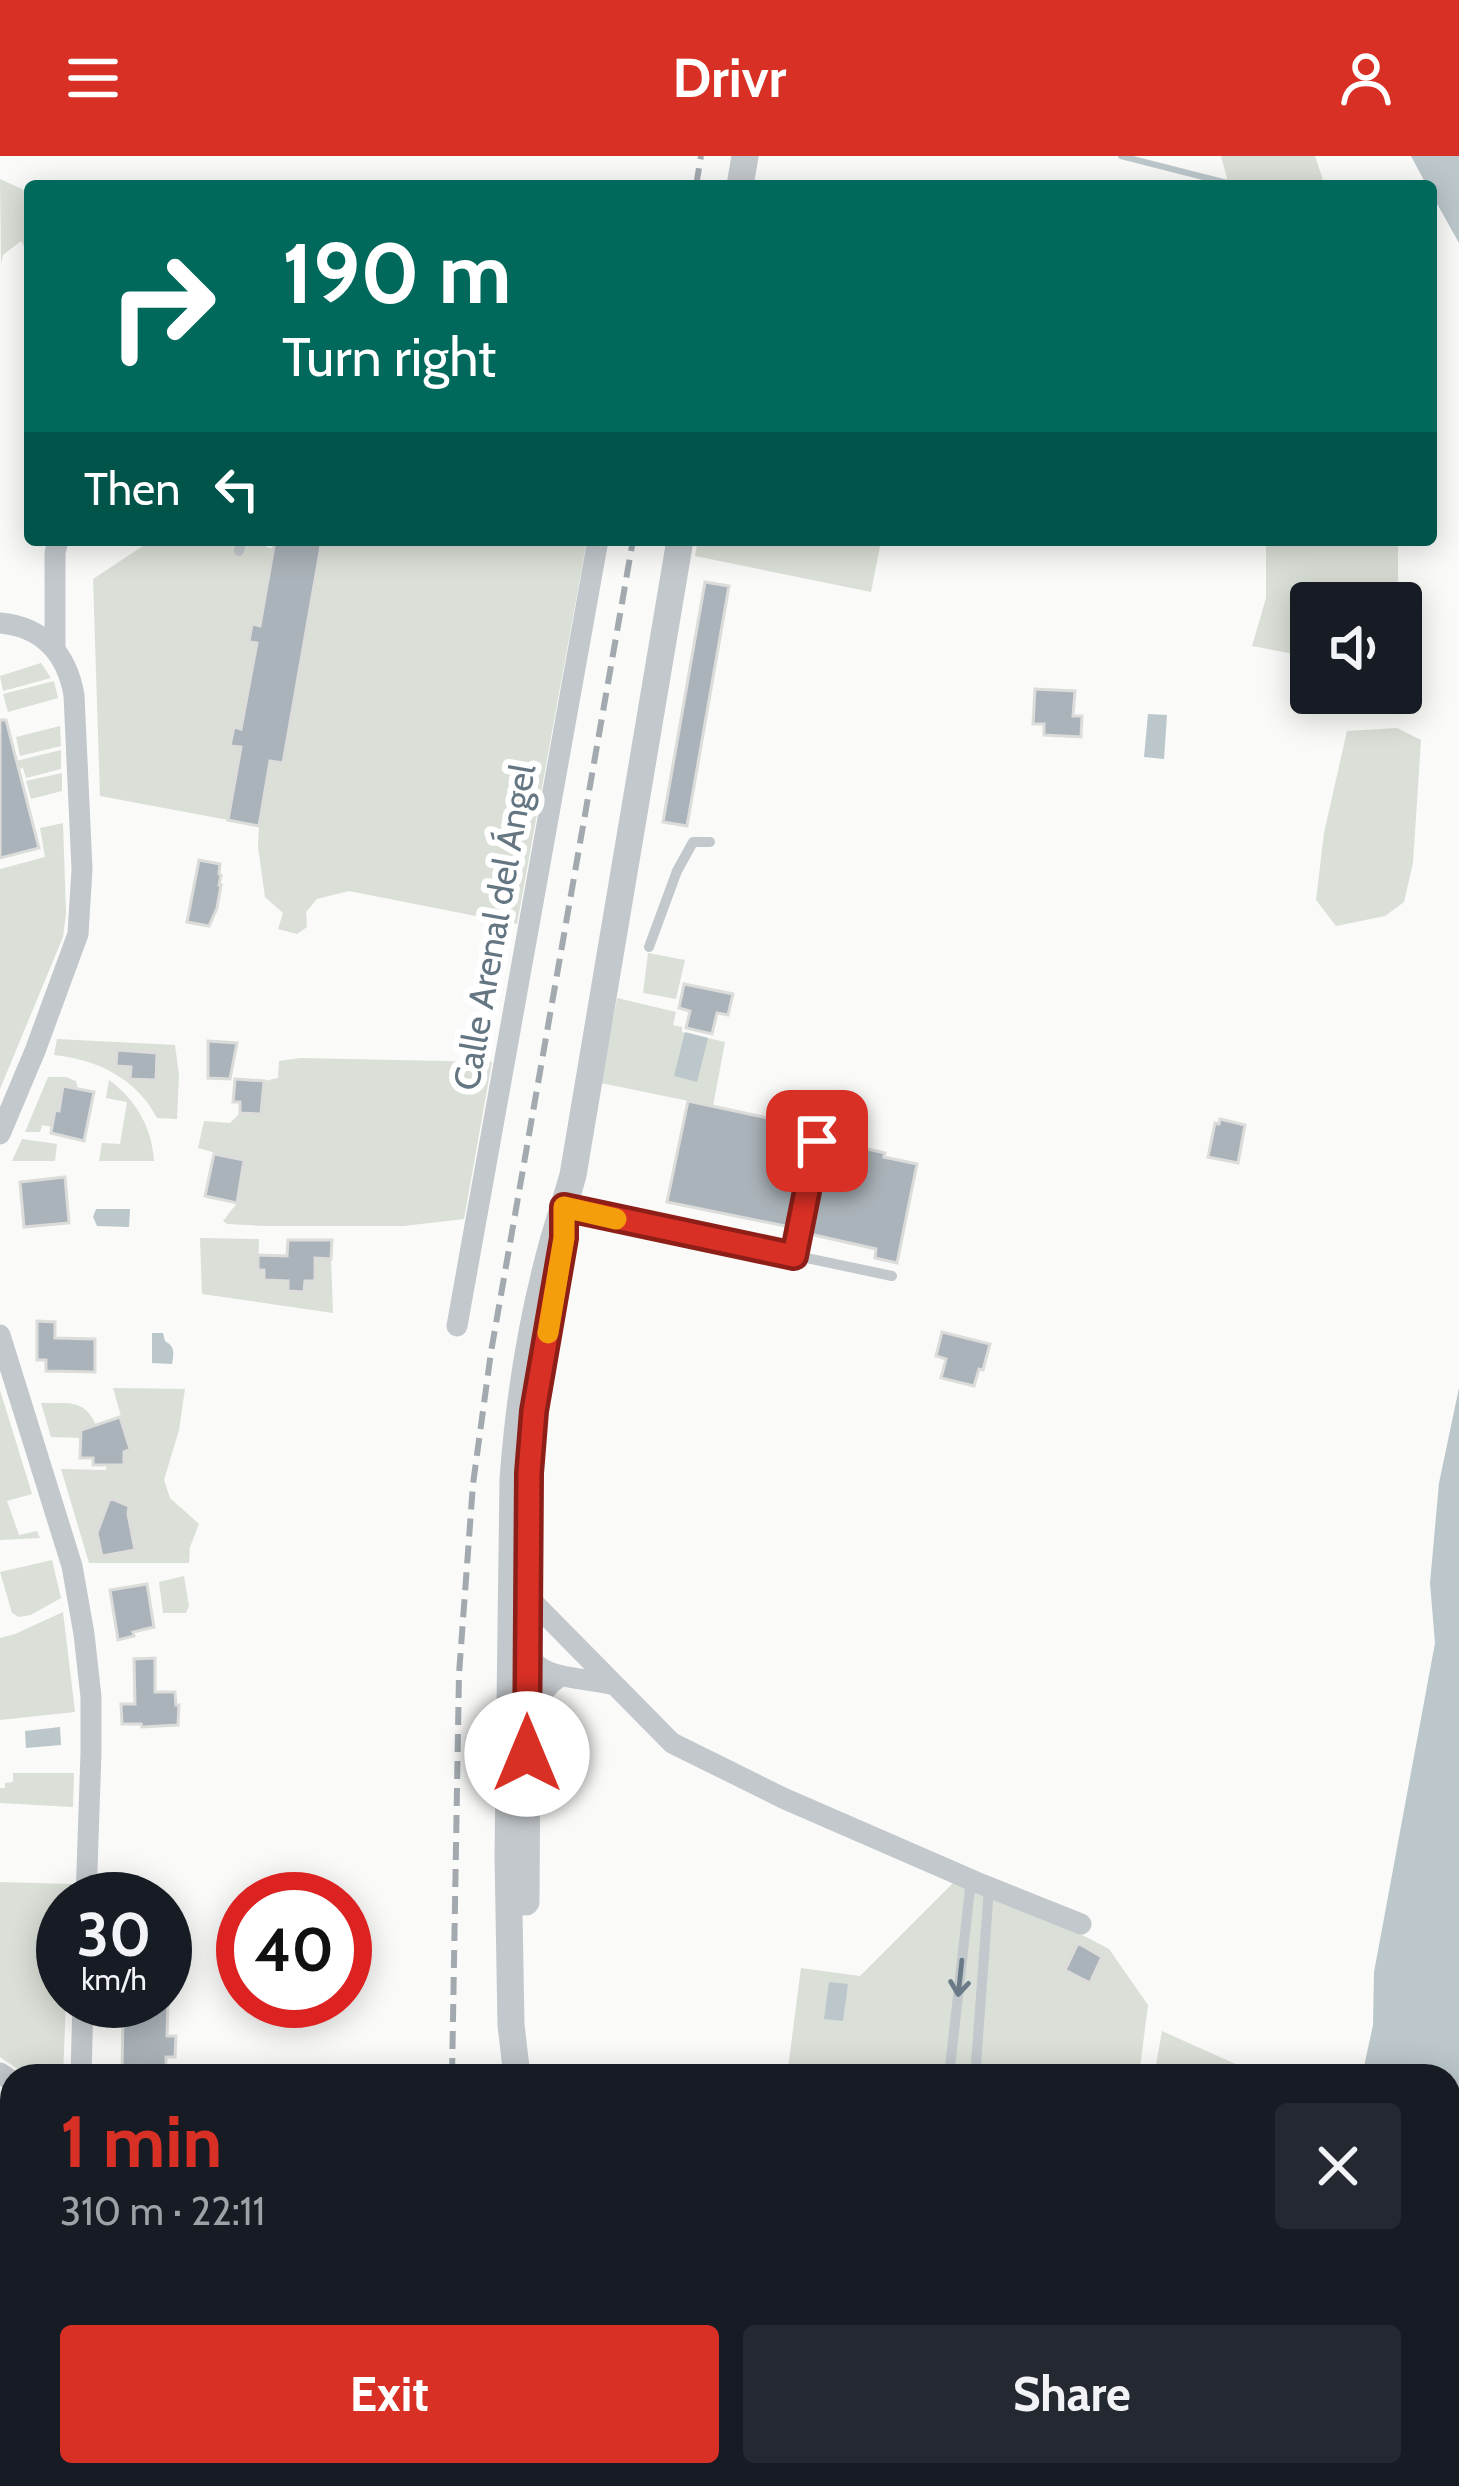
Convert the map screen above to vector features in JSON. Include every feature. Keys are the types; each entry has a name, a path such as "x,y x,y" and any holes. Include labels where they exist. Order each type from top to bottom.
{"street":[{"path":"55,650 57,546"},
{"name":"Calle Arenal del Ángel","path":"457,1326 597,546"},
{"path":"517,1851 516,1432 554,1238 573,1175 679,546"},
{"path":"0,623 32,631 70,670 82,869 81,915 72,956 0,1135"},
{"path":"516,2064 510,2008 527,1659 529,1473 534,1411 564,1238 564,1207"},
{"path":"0,1335 72,1566 84,1634 91,1697 87,1872"},
{"path":"513,1479 519,1501 518,1625 527,1659 559,1677 610,1684"},
{"path":"528,1598 672,1744 783,1798 1081,1924"},
{"path":"527,1659 546,1646 571,1643"},
{"path":"517,1851 535,1710 541,1692 559,1677"},
{"path":"81,2064 82,2028"}],"lane":[{"path":"649,947 676,871 693,842 710,842"},
{"path":"794,1256 817,1141"},
{"path":"564,1207 892,1276"},
{"path":"951,2064 980,1884"},
{"path":"976,2064 980,1884"}],"shaded area":[{"path":"1221,156 1315,156 1323,180 1227,180"},
{"path":"1411,156 1459,156 1459,243 1437,204 1437,180 1424,180"},
{"path":"0,179 24,191 24,246 21,241 3,255 1,264"},
{"path":"143,546 274,549 260,626 252,625 249,641 257,643 241,729 234,728 231,745 241,747 228,820 100,796 93,579"},
{"path":"321,546 586,546 517,924 349,891 317,899 306,912 307,927 297,934 278,929 283,913 265,897 258,847 270,761 283,762"},
{"path":"697,546 880,546 871,592 695,556"},
{"path":"1266,546 1398,546 1398,582 1290,582 1290,653 1252,646 1266,598"},
{"path":"41,663 51,678 3,691 0,676"},
{"path":"54,681 58,698 8,712 3,694"},
{"path":"1148,714 1167,715 1164,759 1144,757"},
{"path":"60,726 61,746 20,756 16,737"},
{"path":"1397,728 1421,740 1413,863 1404,902 1385,916 1336,926 1316,900 1324,833 1347,731"},
{"path":"61,750 61,769 26,778 23,768 18,769 16,761"},
{"path":"62,773 62,791 31,799 26,781"},
{"path":"63,823 63,937 0,1089 0,869 45,857 40,828"},
{"path":"648,953 685,960 676,999 643,993"},
{"path":"617,998 676,1012 673,1025 682,1027 682,1032 725,1042 713,1106 601,1083"},
{"path":"685,1032 708,1038 697,1082 674,1076"},
{"path":"57,1039 175,1045 177,1119 157,1118 138,1092 114,1073 54,1055"},
{"path":"279,1061 492,1062 464,1219 403,1226 265,1226 223,1221 237,1203 244,1161 198,1148 204,1121 230,1123 240,1113 261,1114 264,1081 278,1078"},
{"path":"48,1077 76,1081 78,1089 63,1087 52,1127 42,1125 40,1132 25,1132"},
{"path":"109,1080 141,1115 154,1161 99,1161 102,1143 120,1144 127,1102 106,1098"},
{"path":"22,1139 57,1144 55,1161 12,1161"},
{"path":"96,1209 130,1209 129,1227 97,1226"},
{"path":"200,1238 259,1239 258,1270 288,1281 288,1291 304,1292 305,1281 315,1281 315,1258 331,1259 333,1313 202,1294"},
{"path":"152,1333 163,1333 171,1345 172,1364 152,1363"},
{"path":"113,1388 185,1389 164,1480 170,1498 199,1524 189,1563 89,1563 61,1469 106,1470 130,1448"},
{"path":"1459,1388 1459,2064 1365,2064 1373,2025 1374,1972 1435,1643 1430,1583 1439,1483"},
{"path":"0,1390 32,1494 7,1501 19,1535 37,1531 40,1538 0,1540"},
{"path":"41,1403 80,1406 96,1425 81,1430 81,1438 51,1437"},
{"path":"52,1560 61,1598 31,1615 12,1613 0,1572"},
{"path":"184,1576 186,1613 163,1613 159,1582"},
{"path":"63,1612 75,1712 0,1720 0,1638"},
{"path":"60,1727 61,1745 26,1748 25,1731"},
{"path":"13,1773 74,1773 73,1807 0,1803 0,1788 13,1782"},
{"path":"959,1877 1109,1949 1148,2005 1141,2064 789,2064 801,1968 860,1976"},
{"path":"0,1882 36,1883 36,2028 65,2028 63,2064 10,2064 0,2057"},
{"path":"829,1982 848,1984 843,2021 824,2019"},
{"path":"1162,2031 1236,2064 1156,2064"}],"building":[{"path":"274,546 321,546 283,763 270,761 259,826 228,820 241,747 230,746 234,727 241,729 257,643 249,642 252,624 260,626"},
{"path":"705,582 729,586 687,826 663,822"},
{"path":"1035,689 1075,691 1073,716 1082,716 1081,737 1044,735 1044,724 1033,724"},
{"path":"0,720 6,720 39,848 0,858"},
{"path":"199,860 220,864 217,908 209,926 187,922"},
{"path":"684,984 733,994 728,1015 717,1013 712,1034 686,1028 690,1011 679,1008"},
{"path":"208,1041 237,1043 230,1079 208,1078"},
{"path":"117,1050 157,1053 156,1080 130,1079 131,1067 116,1066"},
{"path":"235,1079 264,1081 261,1114 240,1113 240,1102 233,1102"},
{"path":"63,1086 94,1092 84,1141 51,1133"},
{"path":"688,1101 806,1126 804,1135 809,1136 790,1227 667,1202"},
{"path":"1220,1119 1245,1125 1238,1163 1208,1157"},
{"path":"827,1140 917,1164 897,1263 875,1258 876,1249 810,1234"},
{"path":"214,1154 244,1160 237,1203 205,1196"},
{"path":"65,1177 69,1223 24,1227 20,1182"},
{"path":"288,1240 332,1240 331,1259 315,1258 315,1281 305,1281 304,1292 288,1291 288,1281 264,1280 264,1270 258,1270 258,1255 287,1256"},
{"path":"37,1321 55,1322 55,1338 95,1339 95,1372 46,1371 46,1360 37,1360"},
{"path":"942,1332 990,1344 974,1386 941,1378 946,1359 936,1356"},
{"path":"120,1417 130,1449 124,1452 124,1465 93,1465 93,1458 80,1458 81,1430"},
{"path":"110,1498 129,1506 135,1550 102,1556 97,1533"},
{"path":"147,1584 154,1627 118,1640 110,1590"},
{"path":"155,1658 155,1692 175,1692 178,1725 122,1724 121,1704 135,1704 134,1659"},
{"path":"1078,1943 1102,1957 1090,1983 1065,1970"},
{"path":"123,2028 167,2028 167,2036 176,2036 175,2057 166,2057 166,2064 122,2064"}],"waterway":[{"path":"1121,156 1215,180"}],"railway":[{"path":"697,180 701,156"},
{"path":"452,2064 459,1674 473,1484 491,1352 632,546"}],"slow traffic":[{"path":"548,1333 564,1238 564,1207 616,1219"}],"route":[{"path":"527,1754 529,1473 534,1411 564,1238 564,1207 794,1256 817,1141"}]}
